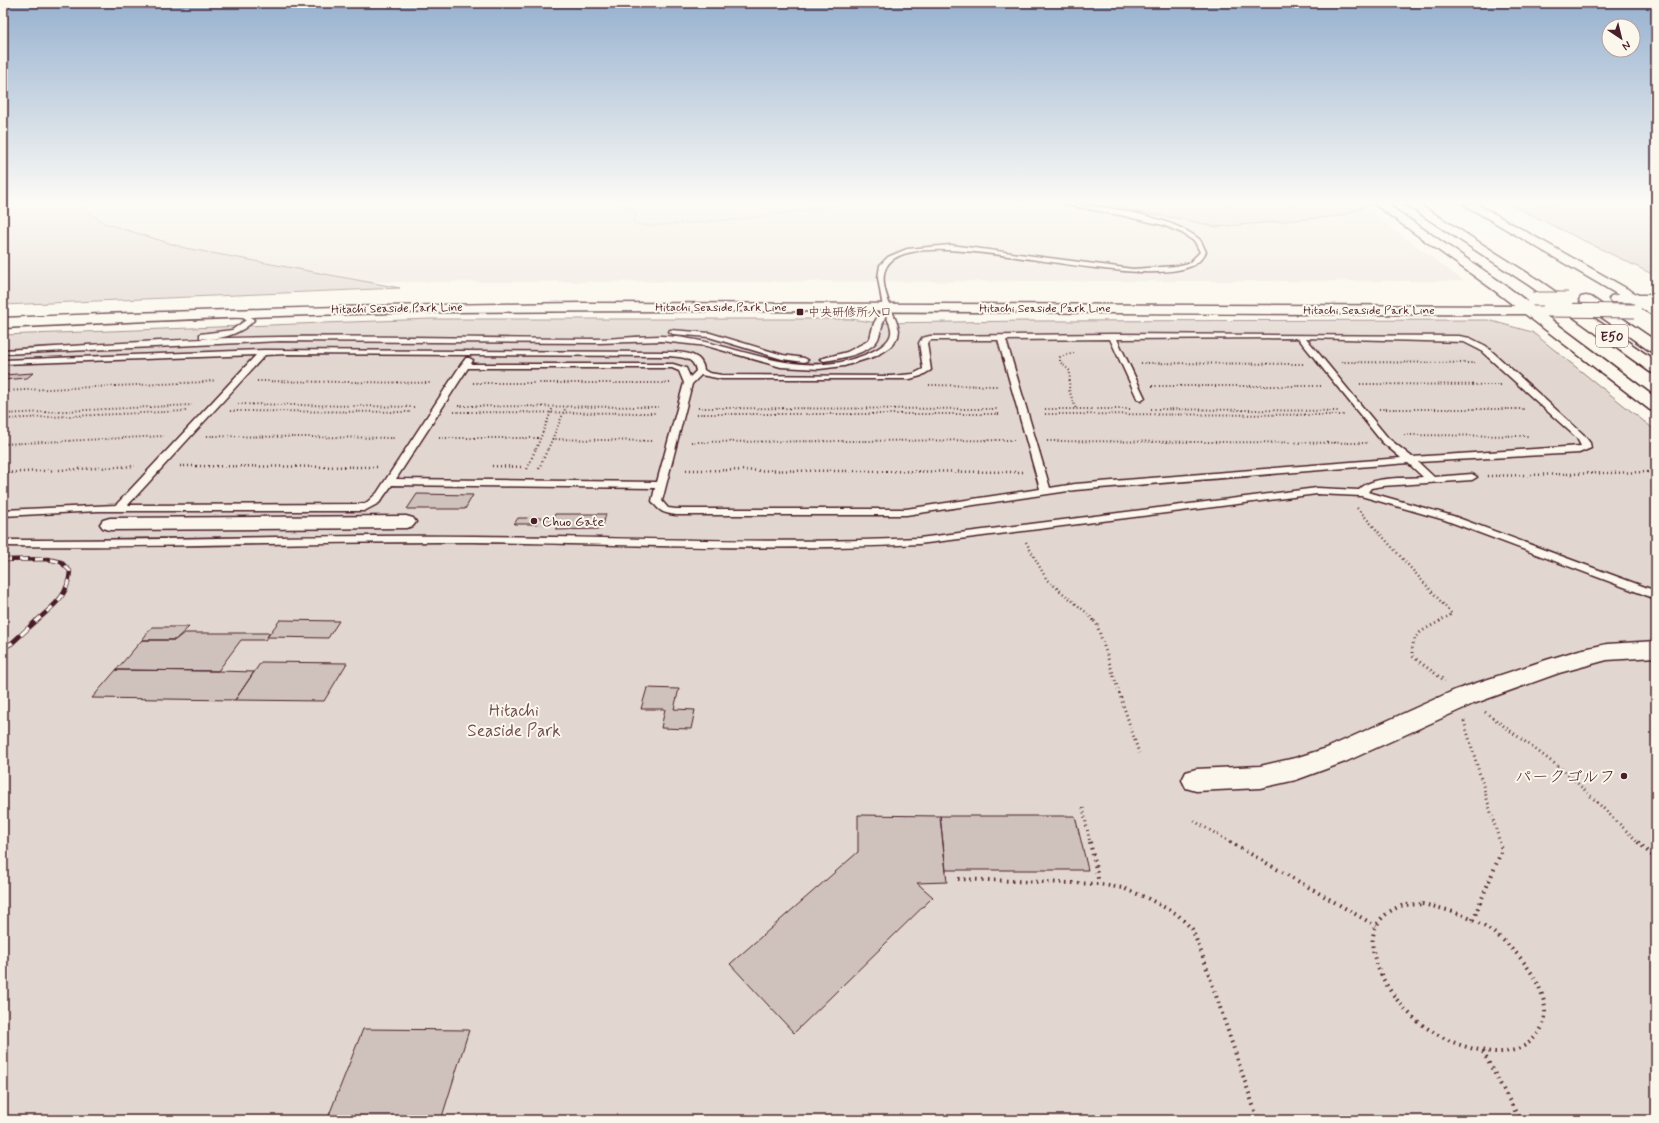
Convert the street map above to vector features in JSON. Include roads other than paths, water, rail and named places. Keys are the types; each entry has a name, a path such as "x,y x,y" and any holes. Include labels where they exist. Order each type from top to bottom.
{"main road":[{"path":"1454,256 1515,299 1532,305 1656,406"},
{"name":"E50","path":"1493,256 1566,305 1656,369"},
{"path":"1555,256 1635,305"},
{"name":"E50","path":"1563,285 1656,348"},
{"name":"Hitachi Seaside Park Line","path":"3,312 316,298 422,296 886,302 1532,305 1616,299 1656,312"},
{"name":"Hitachi Seaside Park Line","path":"3,323 310,309 886,302 1515,299"},
{"name":"Hitachi Seaside Park Line","path":"1532,305 1548,310 1635,305 1656,299"}],"street":[{"path":"115,516 406,522"},
{"path":"1196,780 1260,777 1296,769 1336,755 1456,701 1579,658 1607,652 1656,649"}],"lane":[{"path":"3,352 280,339 562,341 651,338 698,342 787,366 815,367 841,364 870,356 886,347 893,339 895,331 886,302 881,273 885,264 895,256"},
{"path":"1022,256 1133,271 1176,268 1191,264 1200,256"},
{"path":"3,346 290,333 672,332 710,335 782,357 807,360 834,358 849,354 870,344 874,339 886,302"},
{"path":"165,339 226,334 242,329 250,320 245,316 209,316 198,313"},
{"path":"688,383 683,370 686,356 698,342 710,335"},
{"path":"1112,336 1141,398"},
{"path":"3,362 264,352 686,356 696,359 700,365 700,371 688,383 658,501 665,510 676,512 906,512 1046,491 1410,460 1579,450 1586,448 1585,443 1547,405 1483,348 1467,340 1300,336 1112,336 1000,337 924,340 923,343 927,370 922,374 912,377 722,377 707,375 700,371"},
{"path":"1300,336 1364,412 1385,440 1430,478"},
{"path":"1000,337 1046,491"},
{"path":"115,516 264,352"},
{"path":"3,513 115,516 364,508 372,505 378,499 473,353"},
{"path":"464,366 673,366 683,370"},
{"path":"1362,492 1368,486 1382,483 1430,478 1472,477"},
{"path":"389,482 661,485"},
{"path":"3,543 101,545 473,539 617,543 865,544 919,541 1018,527 1317,491 1349,491 1362,492 1449,518 1656,595"}],"tunnel":[{"path":"536,524 538,518"}],"railway":[{"path":"3,560 48,559 61,562 70,571 66,588 59,600 35,622"},
{"path":"3,648 12,643 36,621"}],"place":[{"name":"中央研修所入口","path":"800,312"},
{"name":"Chuo Gate","path":"534,521"},
{"name":"パークゴルフ","path":"1624,776"}],"park label":[{"name":"Hitachi Seaside Park","path":"514,720"}]}
